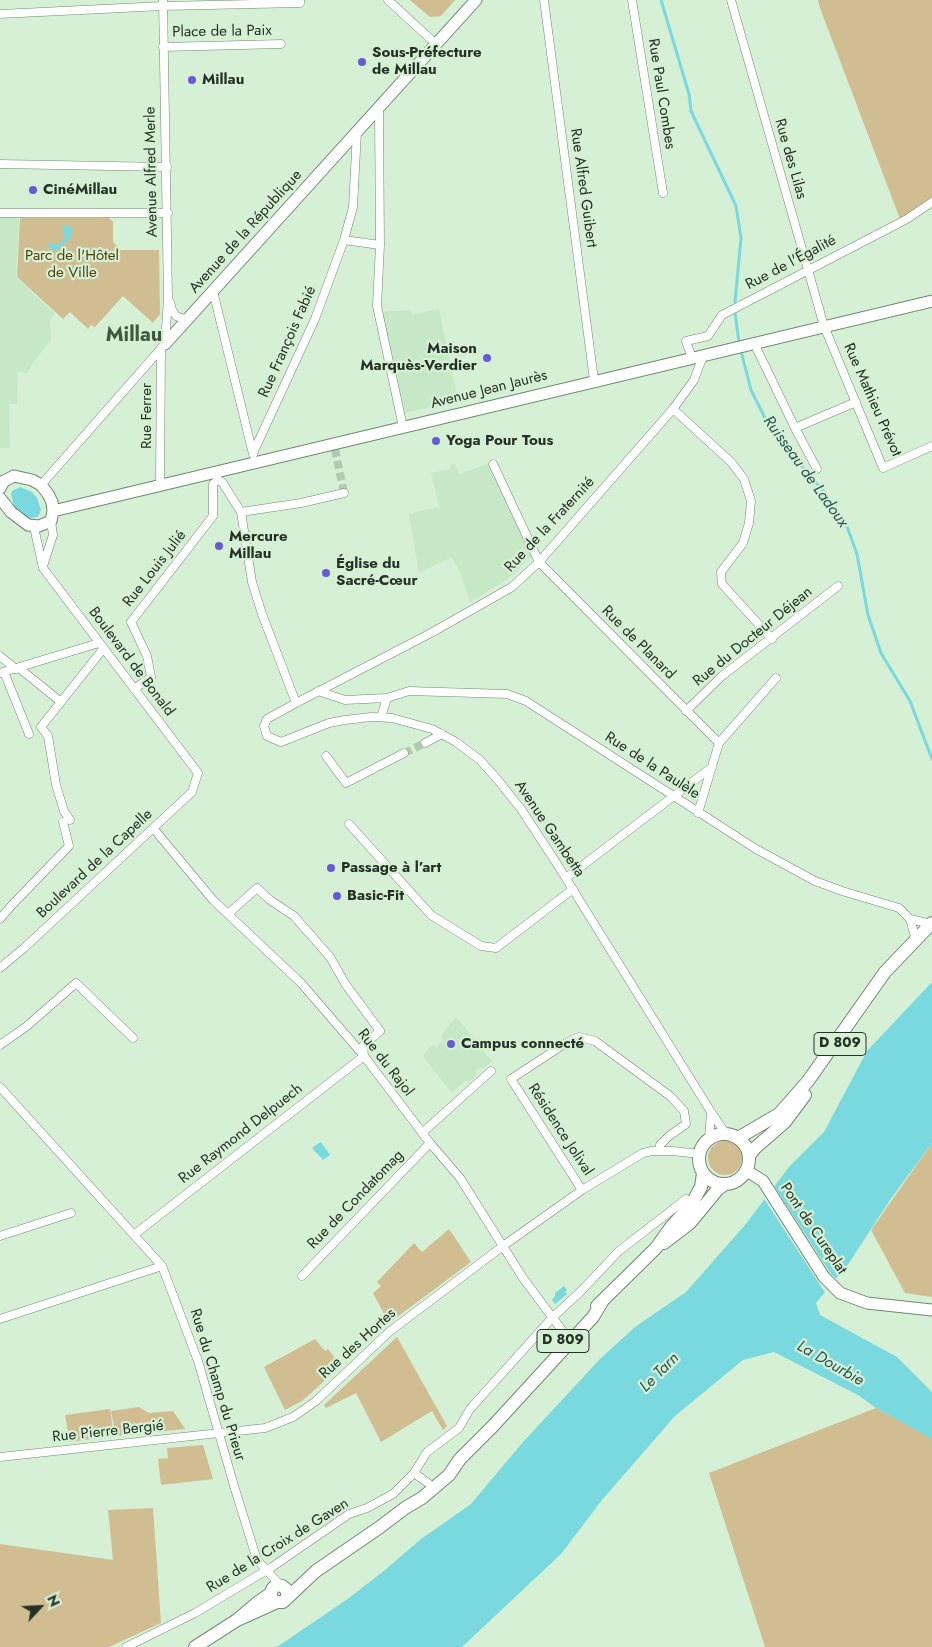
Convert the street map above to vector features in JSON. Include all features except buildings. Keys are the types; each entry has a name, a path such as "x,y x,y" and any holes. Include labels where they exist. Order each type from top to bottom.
{"main road":[{"name":"Avenue de la République","path":"163,346 476,0"},
{"name":"Avenue Jean Jaurès","path":"34,527 52,516 160,485 217,476 254,458 334,446 594,380 932,301"},
{"path":"0,488 4,479 14,476 23,477 41,485 52,502 52,516"},
{"path":"0,498 20,520 34,527"},
{"name":"D 809","path":"732,1136 780,1114 808,1081 885,972 911,945 932,927"},
{"name":"D 809","path":"750,1156 755,1148 784,1122 799,1104 873,998 932,927"},
{"path":"717,1135 732,1136 746,1146 750,1156 747,1171 738,1181 724,1185 714,1182 703,1173 700,1167 700,1154 703,1146 709,1139 717,1135"},
{"name":"Pont de Cureplat","path":"747,1171 763,1181 824,1277 840,1293 867,1303 932,1310"},
{"name":"D 809","path":"529,1386 588,1312 602,1302 656,1248 696,1197 701,1187 703,1173"},
{"name":"D 809","path":"656,1248 690,1223 718,1189 724,1185"},
{"name":"D 809","path":"195,1647 237,1620 257,1603 316,1572 405,1508 422,1498 449,1475 460,1459 493,1426 593,1317 602,1302"},
{"name":"D 809","path":"405,1508 428,1483 444,1469 460,1459"}],"street":[{"path":"0,14 163,3 300,3 300,0"},
{"path":"388,0 436,45"},
{"name":"Rue Alfred Guibert","path":"544,0 594,380"},
{"name":"Rue Paul Combes","path":"632,0 663,193"},
{"name":"Rue des Lilas","path":"731,0 824,326"},
{"name":"Avenue Alfred Merle","path":"163,3 168,213 168,298 163,346"},
{"name":"Place de la Paix","path":"163,47 281,44"},
{"path":"379,109 380,245 377,306 403,427"},
{"name":"Rue François Fabié","path":"254,458 315,319 344,240 354,207 357,132"},
{"path":"0,164 167,167"},
{"name":"Rue de l'Égalité","path":"697,357 686,341 708,336 722,315 807,269 907,219 932,202"},
{"path":"0,213 168,213"},
{"path":"344,240 380,245"},
{"path":"213,291 254,458"},
{"path":"168,298 176,316 187,320"},
{"name":"Rue Mathieu Prévot","path":"824,326 884,468 932,446"},
{"path":"754,343 817,469"},
{"name":"Rue Ferrer","path":"160,485 163,346"},
{"name":"Avenue de la République","path":"41,485 163,346"},
{"name":"Rue de la Fraternité","path":"267,736 264,726 267,719 296,702 431,633 512,587 539,562 673,409 694,380 697,357"},
{"path":"795,428 856,402"},
{"path":"673,409 731,462 744,479 751,501 749,523 743,543 721,572 722,584 772,639"},
{"name":"Rue de Planard","path":"492,464 539,562 719,743"},
{"path":"217,476 241,512 252,582 262,614 296,702"},
{"name":"Rue Louis Julié","path":"134,689 151,677 146,656 131,622 213,516 213,484 217,476"},
{"path":"241,512 301,503 344,493"},
{"path":"43,568 53,535 52,516"},
{"name":"Boulevard de Bonald","path":"34,527 43,568 198,773"},
{"name":"Rue du Docteur Déjean","path":"686,711 722,676 838,586"},
{"path":"29,734 2,673 101,646"},
{"path":"0,919 69,846 66,821 56,785 48,736 41,727 101,646"},
{"path":"0,656 61,702"},
{"path":"698,812 719,743 776,678"},
{"name":"Rue de la Paulèle","path":"318,691 345,700 387,698 409,691 506,694 526,701 756,849 815,881 899,908 910,919 932,927"},
{"path":"381,717 387,698"},
{"name":"Avenue Gambetta","path":"267,736 281,742 329,724 345,720 381,717 420,725 442,734 480,760 498,779 521,809 574,889 711,1112 732,1136"},
{"path":"425,743 442,734"},
{"path":"326,756 346,783 404,754"},
{"path":"566,878 712,767"},
{"name":"Boulevard de la Capelle","path":"0,968 192,792 198,773"},
{"path":"350,824 431,915 481,946 496,948 574,889"},
{"name":"Rue du Rajol","path":"153,828 196,881 301,983 364,1056 422,1133 460,1178 522,1278 567,1337"},
{"path":"228,914 256,888 294,916 330,957 346,985 380,1031 363,1046 364,1056"},
{"path":"910,919 915,936 911,945"},
{"path":"0,1045 27,1026 76,983 133,1038"},
{"name":"Résidence Jolival","path":"582,1190 511,1079 566,1043 579,1037 595,1041 670,1096 684,1112 686,1124 660,1145 660,1151"},
{"name":"Rue Raymond Delpuech","path":"135,1234 364,1056"},
{"path":"422,1133 491,1071"},
{"name":"Rue du Champ du Prieur","path":"0,1087 162,1266 198,1361 257,1560 278,1593"},
{"path":"709,1139 711,1112"},
{"name":"Rue de Condatomag","path":"302,1276 430,1143"},
{"name":"Rue des Hortes","path":"219,1434 265,1428 293,1416 316,1401 389,1332 503,1246 582,1190 644,1153 660,1151 700,1154"},
{"name":"Rue de la Croix de Gaven","path":"126,1647 195,1613 265,1570 349,1514 367,1508 393,1494 414,1473 427,1452 460,1428 470,1409 552,1318 582,1291 619,1251 686,1199"},
{"path":"0,1236 71,1213"},
{"path":"0,1319 162,1266"},
{"name":"Rue Pierre Bergié","path":"0,1457 219,1434"},
{"path":"414,1473 428,1483"}],"shaded area":[{"path":"0,218 19,218 16,277 55,314 50,320 51,340 33,362 27,374 20,371 18,373 17,404 9,404 10,448 0,448"},
{"path":"439,309 458,400 405,413 382,312 411,310 412,315"},
{"path":"490,463 532,555 505,581 470,602 460,572 452,557 419,573 409,514 439,507 431,473 451,469 450,465 455,464 459,474"},
{"path":"456,1017 492,1061 483,1069 481,1067 475,1072 477,1074 469,1082 466,1080 452,1093 423,1056 430,1047 434,1045 437,1049 439,1043 444,1042 441,1036"}],"green space":[{"path":"410,0 455,0 441,16 430,17"},
{"path":"818,0 932,0 932,197 900,219 820,8"},
{"name":"Parc de l'Hôtel de Ville","path":"20,218 109,218 113,222 113,242 121,250 159,250 160,314 153,323 123,296 95,327 91,325 88,329 70,312 63,319 17,277"},
{"path":"725,1141 737,1146 742,1158 737,1170 725,1175 713,1170 708,1158 713,1146"},
{"path":"932,1143 932,1297 905,1293 871,1230"},
{"path":"449,1229 471,1262 389,1323 373,1293 381,1286 377,1282 414,1243 422,1252"},
{"path":"397,1337 447,1426 443,1430 432,1411 381,1442 356,1393 326,1408 324,1405"},
{"path":"315,1339 325,1351 328,1349 341,1366 302,1401 285,1410 264,1367"},
{"path":"139,1407 149,1413 173,1411 185,1429 116,1436 111,1411"},
{"path":"876,1408 932,1438 932,1647 765,1647 709,1473"},
{"path":"110,1409 114,1436 70,1442 65,1415"},
{"path":"203,1445 213,1479 161,1485 158,1459 168,1458 167,1448"},
{"path":"153,1508 161,1623 109,1647 0,1647 0,1544 113,1560 108,1510"}],"water":[{"path":"65,225 72,227 72,235 68,241 54,252 47,244 56,245 62,242 65,237 62,227"},
{"path":"20,487 32,492 37,498 41,510 38,517 26,517 14,506 11,494 12,491"},
{"path":"932,982 932,1143 890,1200 849,1263 816,1303 820,1315 897,1357 932,1392 932,1439 876,1408 858,1395 774,1352 743,1360 675,1416 602,1500 561,1554 462,1647 277,1647 349,1598 421,1539 471,1504 523,1442 600,1359 635,1327 686,1292 745,1225 789,1167 824,1132 867,1051"},
{"path":"321,1142 330,1155 323,1160 313,1149 313,1147"},
{"path":"564,1286 567,1294 555,1304 552,1300 555,1293"}],"pier":[{"path":"773,1184 831,1274 838,1280 826,1294 763,1197"}],"waterway":[{"path":"661,0 689,94 691,111 736,206 741,238 735,302"},
{"path":"735,313 739,342"},
{"name":"Ruisseau de Ladoux","path":"741,351 751,390 767,422 845,521 857,554 868,615 881,653 910,701 932,759"}],"tunnel":[{"path":"335,449 344,493"},
{"path":"404,753 425,743"}],"place":[{"name":"Sous-Préfecture de Millau","path":"362,62"},
{"name":"Millau","path":"192,80"},
{"name":"CinéMillau","path":"33,190"},
{"name":"Maison Marquès-Verdier","path":"487,358"},
{"name":"Yoga Pour Tous","path":"436,441"},
{"name":"Mercure Millau","path":"219,546"},
{"name":"Église du Sacré-Cœur","path":"326,573"},
{"name":"Passage à l’art","path":"331,868"},
{"name":"Basic-Fit","path":"337,896"},
{"name":"Campus connecté","path":"451,1044"}],"district":[{"name":"Millau","path":"134,336"}],"water label":[{"name":"La Dourbie","path":"830,1364"},
{"name":"Le Tarn","path":"660,1373"}]}
